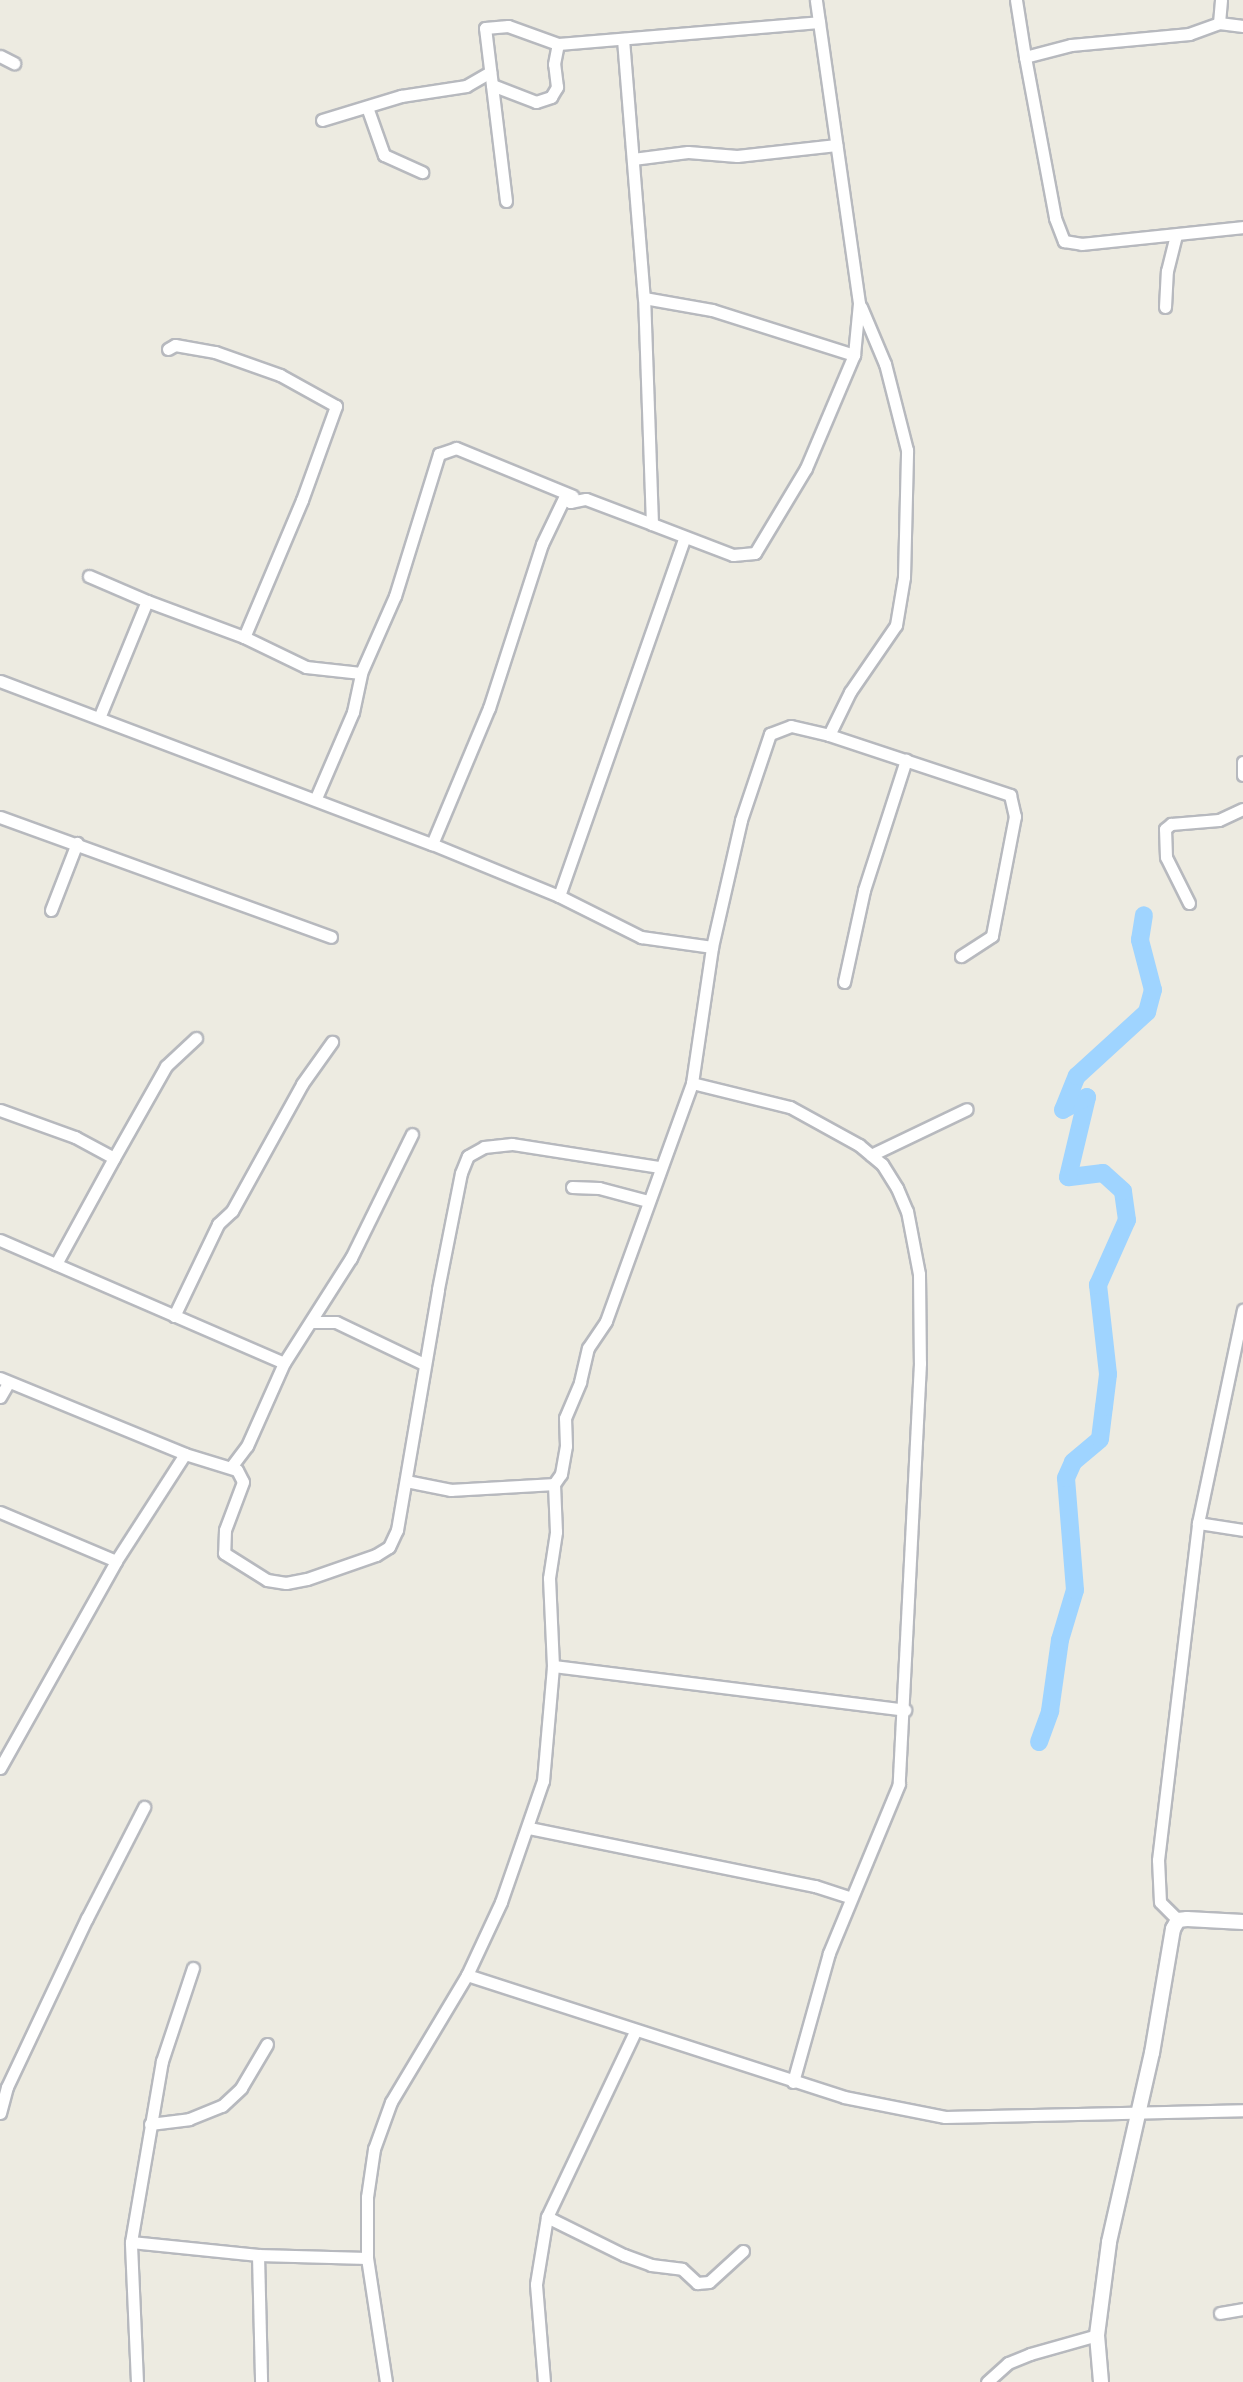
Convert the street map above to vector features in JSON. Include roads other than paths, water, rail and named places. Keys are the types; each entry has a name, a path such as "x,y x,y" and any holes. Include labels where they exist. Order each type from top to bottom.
{"street":[{"path":"316,798 353,712 361,673 395,596 440,454 456,448 733,556 755,554 806,468 854,355 858,303 816,0"},
{"path":"1016,0 1055,218 1064,240 1082,244 1243,227"},
{"path":"1219,23 1221,0"},
{"path":"506,201 483,39 485,28 492,24 558,44 819,22"},
{"path":"1024,57 1071,45 1189,34 1219,23 1243,26"},
{"path":"623,39 644,298 652,524"},
{"path":"322,120 491,79 536,102 552,97 558,88 554,64 558,44"},
{"path":"0,56 14,62"},
{"path":"367,107 384,155 422,172"},
{"path":"633,159 688,152 737,156 836,145"},
{"path":"1166,307 1167,271 1176,236"},
{"path":"644,298 712,310 854,355"},
{"path":"829,735 850,692 896,625 904,577 907,450 885,364 858,303"},
{"path":"168,349 175,345 215,352 280,374 336,406 302,500 244,636"},
{"path":"432,844 490,708 542,544 566,494 570,502 578,498"},
{"path":"560,896 685,537"},
{"path":"89,576 244,636 306,667 361,673"},
{"path":"100,718 147,601"},
{"path":"0,682 432,844 560,896 641,937 712,946"},
{"path":"386,2382 368,2258 367,2196 374,2149 408,2068 467,1975 529,1828 548,1750 553,1666 550,1578 556,1532 554,1484 561,1474 566,1446 565,1418 580,1382 588,1348 606,1321 692,1083 712,946 741,820 770,734 792,726 829,735 1014,800 992,936 961,956"},
{"path":"844,982 864,890 906,760"},
{"path":"1243,762 1243,775"},
{"path":"1189,903 1166,858 1165,829 1171,824 1209,823 1243,809"},
{"path":"0,817 331,938"},
{"path":"50,910 76,843"},
{"path":"56,1264 166,1066 196,1038"},
{"path":"174,1316 218,1224 232,1212 302,1084 332,1042"},
{"path":"692,1083 790,1108 820,1121 871,1154 897,1188 906,1211 920,1303 899,1784 882,1832 849,1898 793,2082"},
{"path":"871,1154 967,1109"},
{"path":"0,1110 75,1136 114,1158"},
{"path":"231,1467 247,1446 284,1363 351,1258 412,1134"},
{"path":"0,1398 4,1380 184,1454 231,1467 244,1482 225,1530 224,1552 267,1580 286,1583 389,1547 406,1480 461,1173 468,1156 484,1147 512,1144 659,1167"},
{"path":"572,1187 600,1188 648,1201"},
{"path":"0,1240 284,1363"},
{"path":"1243,1310 1198,1523 1158,1860 1160,1902 1178,1920 1243,1922"},
{"path":"312,1322 336,1322 424,1364"},
{"path":"0,1768 116,1561 184,1454"},
{"path":"406,1480 451,1490 554,1484"},
{"path":"0,1512 116,1561"},
{"path":"1198,1523 1243,1530"},
{"path":"553,1666 905,1710"},
{"path":"0,2113 7,2087 144,1807"},
{"path":"529,1828 815,1886 849,1898"},
{"path":"1101,2382 1097,2335 1109,2242 1178,1920"},
{"path":"137,2382 131,2242 162,2061 193,1968"},
{"path":"467,1975 844,2098 945,2117 1243,2110"},
{"path":"544,2382 536,2284 547,2217 635,2032"},
{"path":"150,2124 189,2119 222,2106 241,2088 267,2044"},
{"path":"547,2217 652,2266 682,2268 697,2283 709,2282 743,2251"},
{"path":"131,2242 258,2256 368,2258"},
{"path":"258,2256 261,2382"},
{"path":"1220,2314 1243,2309"},
{"path":"987,2382 1030,2354 1097,2335"}],"waterway":[{"path":"1039,1742 1050,1711 1060,1640 1075,1590 1066,1478 1073,1462 1100,1439 1108,1374 1098,1285 1127,1220 1123,1191 1103,1173 1068,1177 1087,1097 1063,1110 1077,1076 1147,1012 1153,990 1140,940 1144,915"}]}
